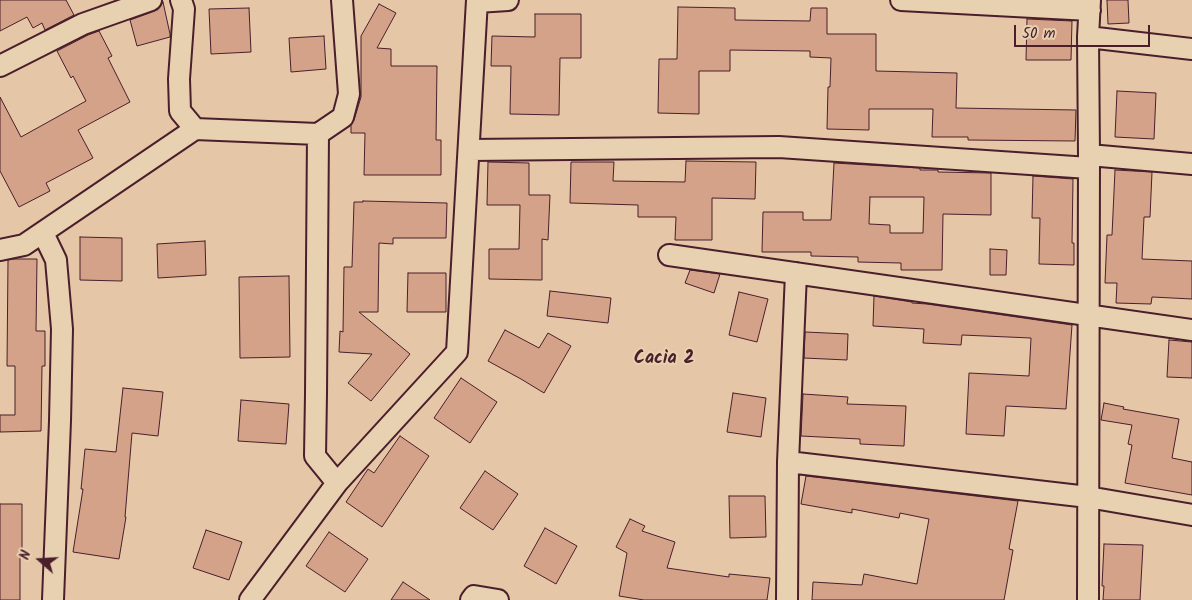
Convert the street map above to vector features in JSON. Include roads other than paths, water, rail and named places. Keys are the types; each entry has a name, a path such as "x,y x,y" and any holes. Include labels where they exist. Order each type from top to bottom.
{"street":[{"path":"0,66 84,24 151,0"},
{"path":"180,0 184,9 179,79 180,111 194,129"},
{"path":"0,250 24,245 194,129 318,134 343,118 349,94 342,0"},
{"path":"250,600 337,483 457,352 477,1 508,0"},
{"path":"901,0 1090,5 1088,37 1088,600"},
{"path":"1088,37 1192,49"},
{"path":"318,134 314,456 337,483"},
{"path":"469,150 779,147 1089,162 1192,164"},
{"path":"43,233 56,260 62,329 53,600"},
{"path":"669,255 1192,330"},
{"path":"787,600 788,462 796,273"},
{"path":"788,462 1088,497 1192,515"},
{"path":"471,600 474,596 498,600"}],"district":[{"name":"Cacia 2","path":"664,360"}]}
